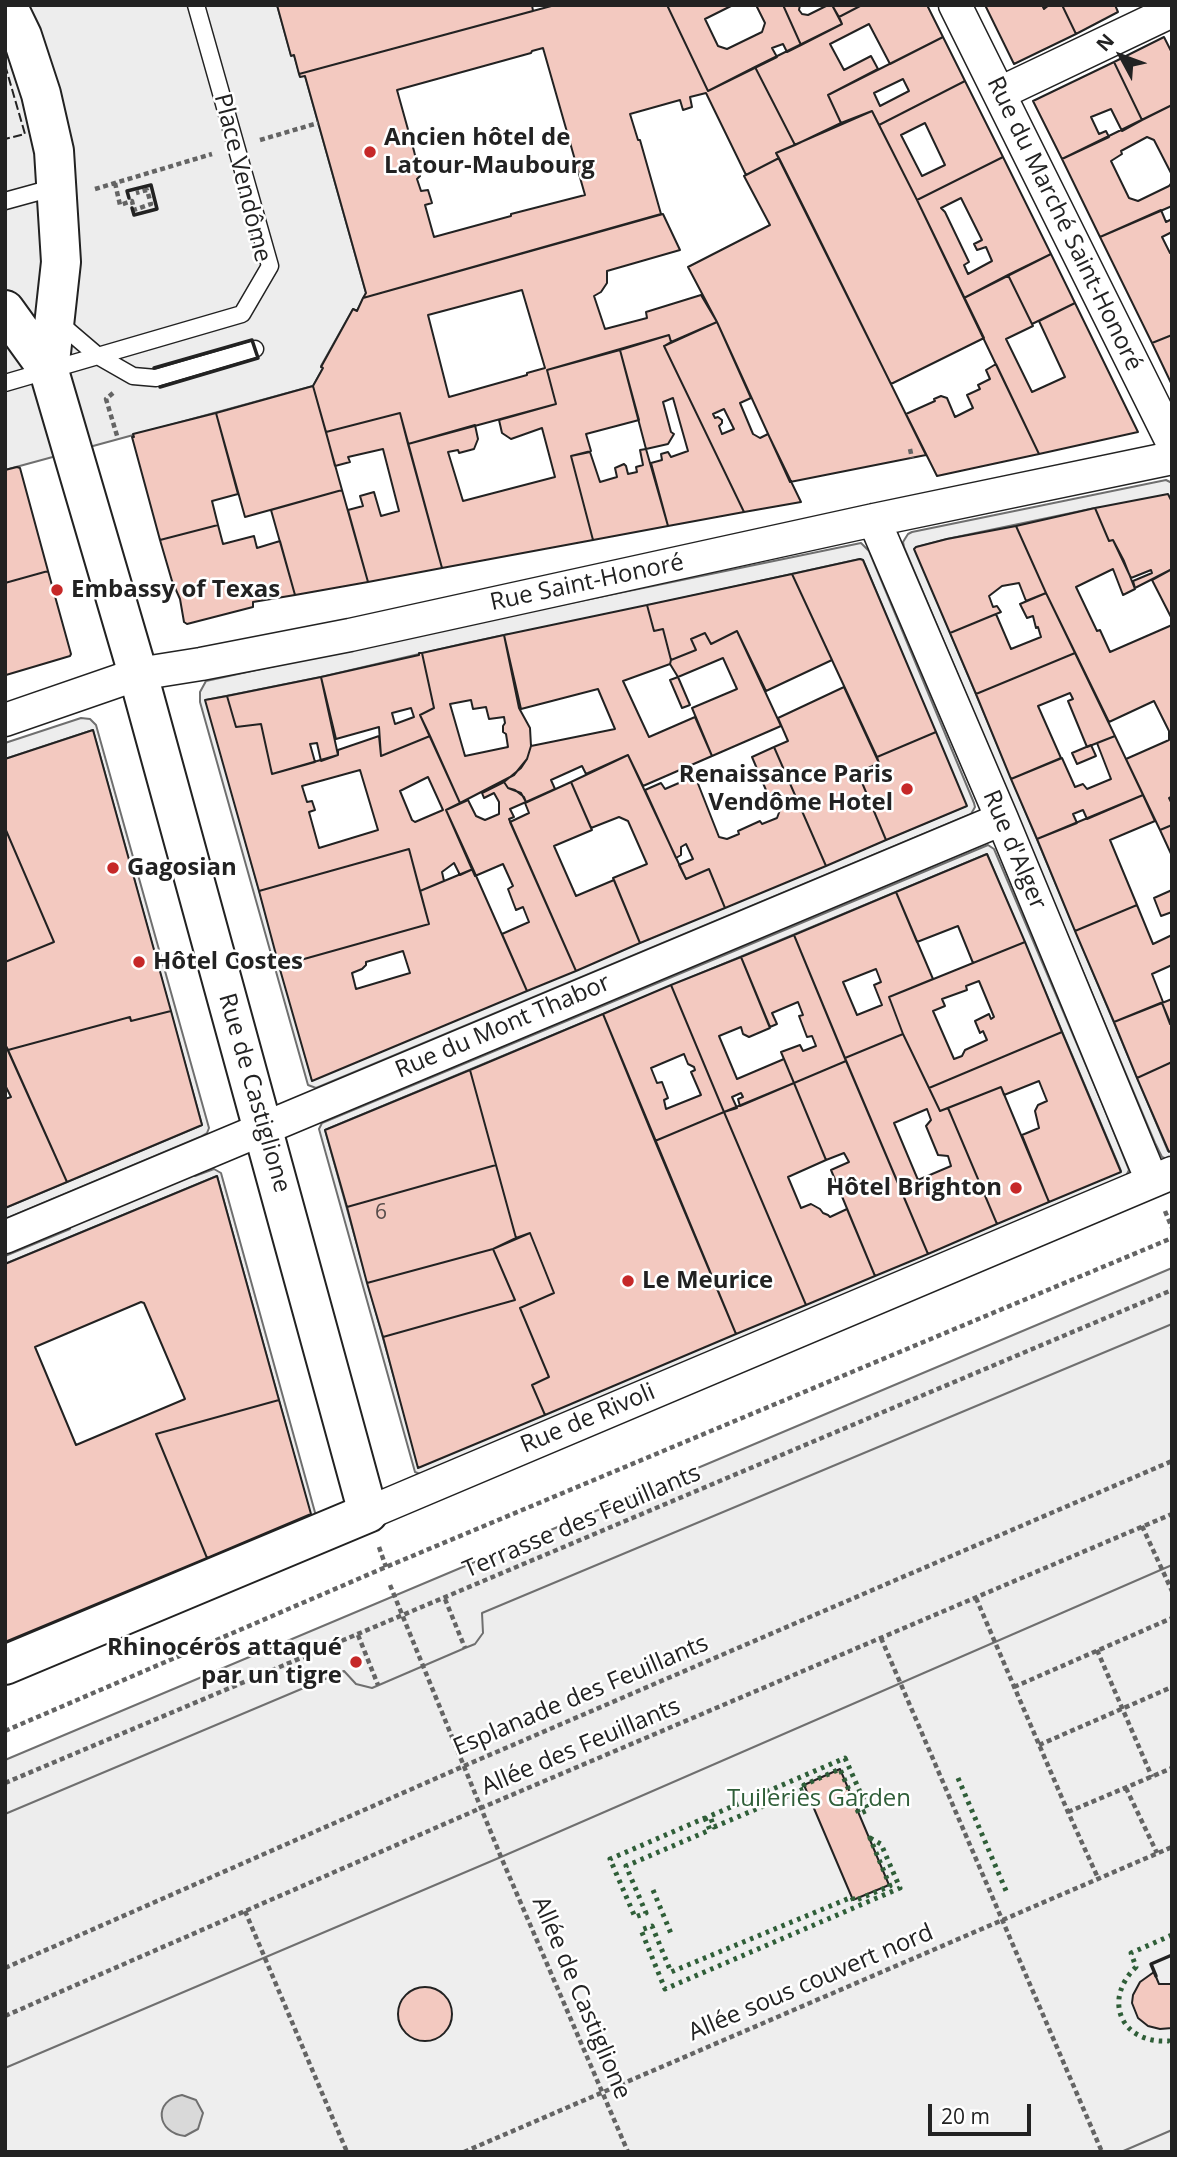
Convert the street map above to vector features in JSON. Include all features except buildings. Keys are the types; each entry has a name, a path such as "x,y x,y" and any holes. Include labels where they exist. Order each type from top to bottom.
{"street":[{"path":"7,5 22,36 41,94 54,151 61,262 49,371"},
{"name":"Rue du Marché Saint-Honoré","path":"955,5 1172,442"},
{"path":"1000,93 1172,11"},
{"path":"5,310 49,371 138,674"},
{"name":"Rue Saint-Honoré","path":"5,720 138,674 350,635 874,520 1172,458"},
{"name":"Rue d'Alger","path":"874,520 1002,819 1162,1177"},
{"name":"Rue de Castiglione","path":"138,674 368,1513"},
{"name":"Rue du Mont Thabor","path":"5,1237 1002,819"},
{"name":"Rue de Rivoli","path":"5,1665 1162,1177"}],"lane":[{"name":"Place Vendôme","path":"5,383 242,314 270,267 196,5"},
{"path":"5,201 56,187"},
{"path":"55,319 98,356 133,376 156,378 255,349"}],"path":[{"path":"95,189 318,122"},
{"path":"115,183 120,205 132,201 134,210 151,205 147,190 136,193"},
{"path":"911,449 912,458"},
{"path":"5,1731 399,1562 1172,1238"},
{"name":"Terrasse des Feuillants","path":"5,1783 1172,1290"},
{"name":"Esplanade des Feuillants","path":"5,1968 464,1766 1172,1461"},
{"name":"Allée des Feuillants","path":"5,2016 481,1808 1172,1514"},
{"path":"1142,1526 1172,1591"},
{"name":"Allée de Castiglione","path":"390,1586 501,1857 628,2152"},
{"path":"975,1598 1098,1878"},
{"path":"445,1599 465,1648"},
{"path":"1013,1687 1172,1618"},
{"path":"358,1635 378,1685"},
{"path":"881,1638 1102,2152"},
{"path":"1097,1650 1152,1777"},
{"path":"1039,1745 1172,1687"},
{"path":"1068,1812 1172,1768"},
{"path":"1126,1788 1157,1853"},
{"name":"Allée sous couvert nord","path":"464,2152 1172,1847"},
{"path":"245,1911 347,2152"}],"green space":[{"name":"Tuileries Garden","path":"1172,1268 1172,2152 5,2152 5,1760"}],"shaded area":[{"path":"5,5 277,5 291,55 294,55 300,76 305,76 366,293 357,311 353,309 321,366 323,368 313,386 5,470"},
{"path":"1166,480 1172,483 1172,502 1095,508 947,539 915,549 1168,1151 1172,1150 1172,1157 1167,1159 1162,1157 1155,1143 903,542 912,532"},
{"path":"861,543 869,551 975,807 971,814 316,1088 308,1085 200,702 200,692 206,681","holes":["863,560 966,806 312,1080 206,700"]},
{"path":"81,718 90,719 96,725 209,1128 207,1133 200,1137 5,1219 5,1208 202,1125 93,730 5,759 5,743"},
{"path":"988,845 994,849 1129,1170 1126,1176 420,1474 415,1472 319,1129 322,1123","holes":["987,854 1121,1171 419,1467 325,1130"]},
{"path":"187,1169 195,1176 214,1169 221,1173 316,1516 5,1649 5,1642 310,1513 217,1176 5,1264 5,1256 70,1229 71,1218"},
{"path":"1172,1324 1172,1565 501,1857 5,2068 5,1814 344,1671 356,1684 372,1688 475,1644 483,1633 482,1613"},
{"path":"182,2095 196,2100 203,2113 198,2129 185,2136 168,2129 162,2116 166,2103"},
{"path":"1172,2130 1172,2152 1121,2152"}],"hedge":[{"path":"845,1758 868,1810 859,1814 840,1769 804,1785 806,1788 714,1827 710,1816 845,1758"},
{"path":"958,1778 1007,1893"},
{"path":"705,1818 710,1830 626,1866 646,1913 635,1917 610,1859 705,1818"},
{"path":"870,1838 881,1844 900,1888 665,1989 641,1930 652,1926 671,1972 852,1897 854,1901 890,1886 870,1838"},
{"path":"653,1890 672,1936"},
{"path":"1172,1935 1131,1953 1136,1967 1120,1993 1119,2006 1128,2028 1152,2040 1169,2041 1172,2047"}],"fence":[{"path":"5,65 25,134 5,139"}],"wall":[{"path":"129,198 127,191 151,185 157,209 134,215 132,208"},
{"path":"154,368 252,340 258,358 160,387"},
{"path":"1156,1976 1151,1964 1172,1955"}],"place":[{"name":"Ancien hôtel de Latour-Maubourg","path":"370,152"},
{"name":"Embassy of Texas","path":"57,590"},
{"name":"Renaissance Paris Vendôme Hotel","path":"907,789"},
{"name":"Gagosian","path":"113,868"},
{"name":"Hôtel Costes","path":"139,962"},
{"name":"Hôtel Brighton","path":"1016,1188"},
{"name":"Le Meurice","path":"628,1281"},
{"name":"Rhinocéros attaqué par un tigre","path":"356,1662"}]}
